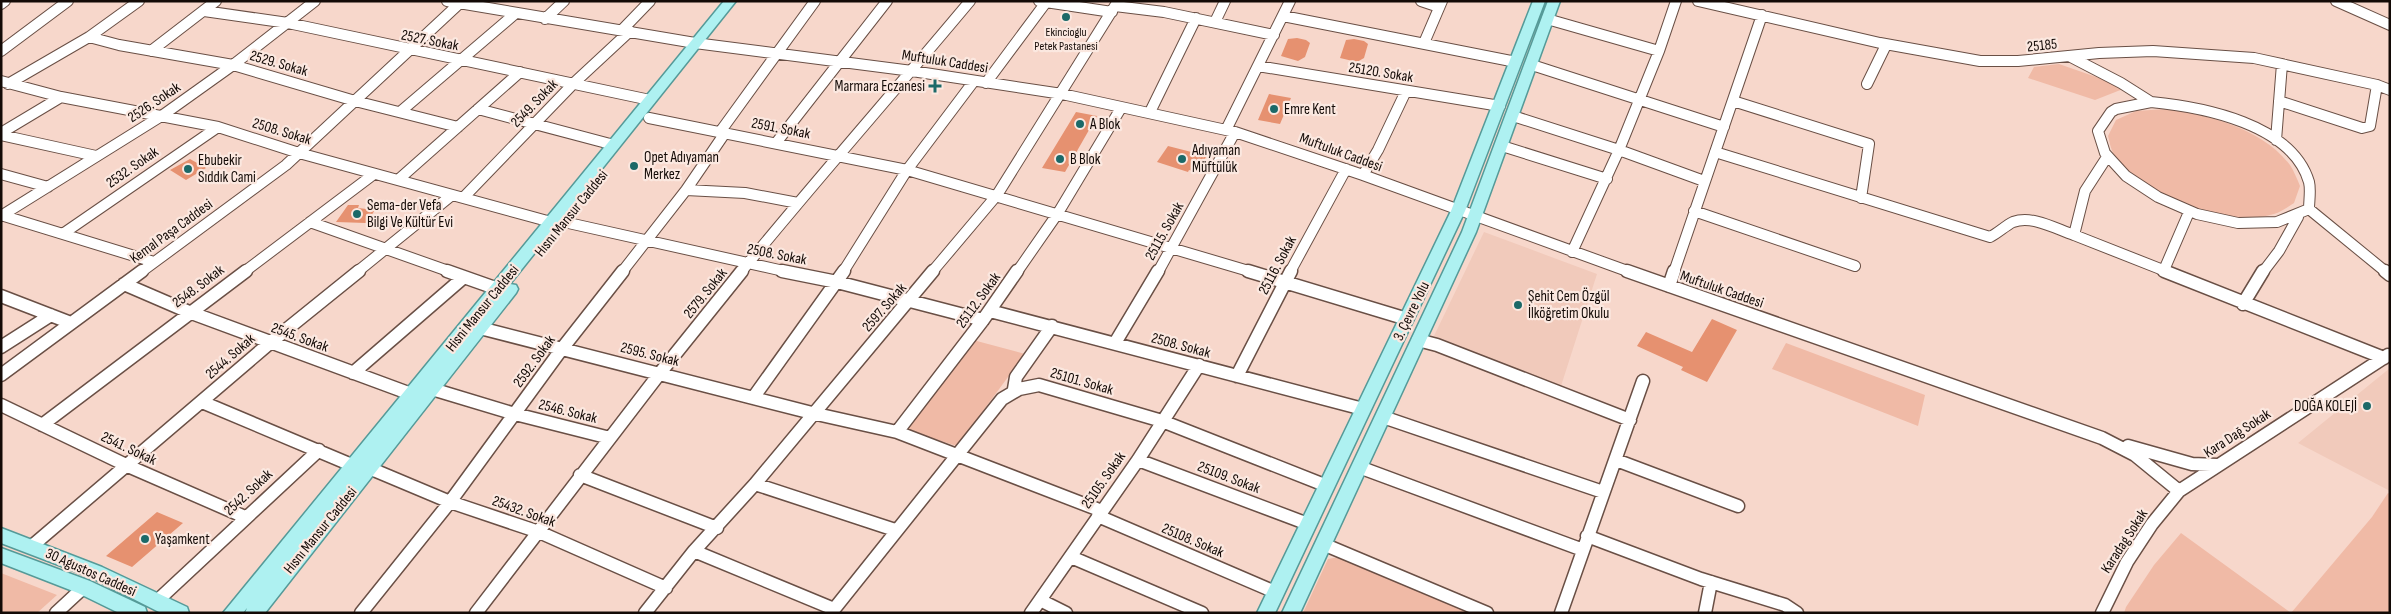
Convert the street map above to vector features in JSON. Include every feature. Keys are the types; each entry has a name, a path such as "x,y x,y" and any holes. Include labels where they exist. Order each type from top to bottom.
{"main road":[{"name":"Hisni Mansur Caddesi","path":"232,613 362,467 410,394 557,222 650,100 700,44 730,1"},
{"name":"Hısnı Mansur Caddesi","path":"254,613 362,467 432,389 480,328 557,222 649,118 700,44 740,1"},
{"name":"3. Çevre Yolu","path":"1266,613 1458,211 1539,1"},
{"name":"3. Çevre Yolu","path":"1291,613 1475,217 1532,66 1554,1"},
{"name":"30 Agustos Caddesi","path":"1,534 96,572 180,613"},
{"name":"30 Agustos Caddesi","path":"1,554 84,587 138,613"}],"street":[{"path":"1,4 5,1"},
{"path":"1,52 68,1"},
{"path":"4,84 89,37 139,1"},
{"path":"151,51 216,1"},
{"name":"2526. Sokak","path":"2,215 163,115 233,65 315,1"},
{"name":"Muftuluk Caddesi","path":"447,1 478,3 516,14 626,30 700,44 778,52 1062,94 1230,131 1346,169 1572,252 2102,438 2135,456 2179,491"},
{"path":"545,19 564,1"},
{"name":"2549. Sokak","path":"457,196 534,124 626,30 650,1"},
{"name":"2592. Sokak","path":"361,613 450,502 561,350 686,190 723,132 814,1"},
{"path":"776,143 888,1"},
{"name":"2579. Sokak","path":"476,613 660,373 837,155 912,71 970,1"},
{"path":"1215,22 1225,1"},
{"path":"1230,131 1258,66 1290,1"},
{"path":"1421,1 1441,4 1424,43"},
{"path":"1572,252 1607,179 1638,98 1659,51 1676,1"},
{"name":"25185","path":"1698,1 1886,44 1980,61 2018,62 2069,56 2152,51 2254,58 2376,85 2390,90"},
{"path":"2336,1 2390,25"},
{"name":"Kemal Paşa Caddesi","path":"1,375 300,153 461,2"},
{"path":"986,83 1044,2 1115,6 1196,18 1274,34"},
{"name":"2597. Sokak","path":"645,613 694,551 717,528 755,484 812,413 910,301 997,194 1062,94 1115,6"},
{"name":"2527. Sokak","path":"204,11 288,23 650,100"},
{"path":"400,112 516,14"},
{"path":"1669,286 1762,15"},
{"path":"1284,16 1516,62"},
{"path":"1150,112 1196,18"},
{"path":"1547,19 1659,51"},
{"name":"2529. Sokak","path":"89,37 151,51 233,65 355,101 458,127"},
{"path":"1867,84 1886,44"},
{"path":"2069,56 2122,83 2151,102"},
{"path":"2276,140 2282,64"},
{"name":"25120. Sokak","path":"1258,66 1500,106"},
{"path":"1532,66 1638,98 1724,127"},
{"path":"398,180 520,72"},
{"path":"753,398 837,282 907,170 974,81"},
{"name":"2508. Sokak","path":"4,84 218,127 374,174 557,222 837,282 910,301 986,316 1052,326 1363,409"},
{"path":"2279,101 2362,128 2368,128 2370,126 2376,85"},
{"path":"1363,175 1378,150 1406,90"},
{"path":"1,134 61,96"},
{"path":"1733,101 1869,144 1861,198"},
{"path":"2151,102 2186,104 2215,111 2237,119 2276,140 2286,147 2299,163 2307,179 2312,196 2309,209 2298,217 2277,223 2250,224 2220,220 2189,212 2139,187 2120,172 2107,157 2099,140 2100,124 2110,113 2128,105 2151,102"},
{"name":"25112. Sokak","path":"897,432 986,316 1058,214 1121,108"},
{"path":"478,109 614,145"},
{"path":"1513,116 1619,150 1704,182"},
{"name":"2591. Sokak","path":"649,118 672,120 907,170 997,194 1407,319"},
{"name":"2532. Sokak","path":"64,233 218,127"},
{"name":"25115. Sokak","path":"1115,343 1172,248 1230,131"},
{"path":"1,134 96,156"},
{"path":"1502,146 1607,179"},
{"path":"1715,152 1990,236 2002,232 2013,223 2026,220 2074,235 2164,270 2243,304 2387,356"},
{"path":"2074,235 2085,191 2107,157"},
{"name":"25116. Sokak","path":"1237,376 1284,282 1346,169"},
{"path":"1,174 48,187"},
{"name":"2548. Sokak","path":"42,425 374,174"},
{"path":"686,190 745,193 798,203"},
{"name":"2544. Sokak","path":"32,546 271,342 457,196"},
{"path":"2309,209 2390,275"},
{"path":"1694,211 1855,266"},
{"path":"2164,270 2189,212"},
{"path":"2,215 154,262"},
{"path":"2243,304 2264,270 2279,251 2298,217"},
{"path":"310,222 498,289"},
{"path":"353,373 464,277"},
{"name":"2545. Sokak","path":"124,284 189,312 410,394"},
{"path":"1,296 72,323"},
{"path":"1,347 50,315"},
{"path":"694,551 832,611 895,530 1002,399 1014,389 1013,385 1016,377 1052,326"},
{"name":"2595. Sokak","path":"480,328 812,413"},
{"path":"1418,340 1437,345 1630,420"},
{"name":"Kara Dağ Sokak","path":"2179,491 2216,465 2387,356"},
{"name":"25105. Sokak","path":"1031,613 1138,460 1199,365"},
{"path":"1561,613 1643,381"},
{"name":"25101. Sokak","path":"1014,389 1039,385 1162,421 1327,486"},
{"name":"2546. Sokak","path":"432,389 515,414 610,438"},
{"name":"25432. Sokak","path":"202,402 450,502 539,532 666,588"},
{"name":"2541. Sokak","path":"1,405 128,466 245,517"},
{"path":"812,413 897,432"},
{"path":"1382,417 1432,432 1603,492"},
{"name":"25108. Sokak","path":"897,432 958,455 1100,514 1276,592"},
{"path":"2102,438 2182,462 2216,465"},
{"name":"2542. Sokak","path":"157,601 319,450"},
{"name":"25109. Sokak","path":"1138,460 1308,524"},
{"path":"1616,460 1738,506"},
{"path":"1359,467 1583,550"},
{"path":"580,476 717,528"},
{"path":"755,484 895,530"},
{"name":"Karadag Sokak","path":"2102,613 2127,562 2152,524 2179,491"},
{"path":"1587,536 1711,582 1785,605 1797,613"},
{"path":"1323,544 1487,613"},
{"path":"1071,557 1202,613"},
{"path":"1706,613 1711,582"},
{"path":"56,613 84,587"},
{"path":"1040,600 1066,613"}],"shaded area":[{"path":"2059,64 2122,86 2123,89 2095,100 2028,78 2034,67"},
{"path":"2166,109 2199,115 2233,125 2265,141 2278,152 2294,172 2300,186 2294,203 2274,214 2255,217 2233,217 2211,213 2188,205 2166,196 2146,184 2129,171 2114,155 2108,136 2116,120 2136,111"},
{"name":"Şehit Cem Özgül İlköğretim Okulu","path":"1484,232 1597,274 1561,386 1434,336"},
{"path":"973,340 1025,354 957,446 903,429"},
{"path":"1786,343 1925,395 1918,426 1772,369"},
{"name":"DOĞA KOLEJİ","path":"2390,368 2390,491 2298,443"},
{"path":"2388,493 2390,494 2390,613 2291,613 2372,517"},
{"path":"2181,533 2291,613 2124,613 2154,565"},
{"path":"1339,557 1475,613 1303,613 1328,559"},
{"path":"1,573 57,595 37,613 1,613"}],"building":[{"path":"1297,38 1310,43 1305,57 1298,61 1281,56 1288,39"},
{"path":"1354,39 1368,44 1364,58 1357,62 1340,58 1346,40"},
{"name":"Emre Kent","path":"1269,94 1291,98 1280,124 1258,120"},
{"path":"1076,112 1097,116 1065,172 1042,168"},
{"name":"Adıyaman Müftülük","path":"1168,146 1207,156 1196,172 1189,170 1188,172 1157,162"},
{"name":"Ebubekir Sıddık Cami","path":"190,159 206,168 186,180 170,170"},
{"name":"Sema-der Vefa Bilgi Ve Kültür Evi","path":"348,205 359,205 358,208 375,210 366,223 336,222"},
{"path":"1712,319 1737,330 1707,382 1681,370 1683,367 1637,346 1646,332 1692,352"},
{"name":"Yaşamkent","path":"157,512 183,523 132,567 106,556"}],"place":[{"name":"Ekincioglu Petek Pastanesi","path":"1066,17"},
{"name":"Marmara Eczanesi","path":"935,86"},
{"name":"Emre Kent","path":"1274,109"},
{"name":"A Blok","path":"1080,124"},
{"name":"B Blok","path":"1060,159"},
{"name":"Adıyaman Müftülük","path":"1182,159"},
{"name":"Opet Adıyaman Merkez","path":"634,166"},
{"name":"Ebubekir Sıddık Cami","path":"188,169"},
{"name":"Sema-der Vefa Bilgi Ve Kültür Evi","path":"357,214"},
{"name":"Şehit Cem Özgül İlköğretim Okulu","path":"1518,305"},
{"name":"DOĞA KOLEJİ","path":"2367,406"},
{"name":"Yaşamkent","path":"145,539"}]}
